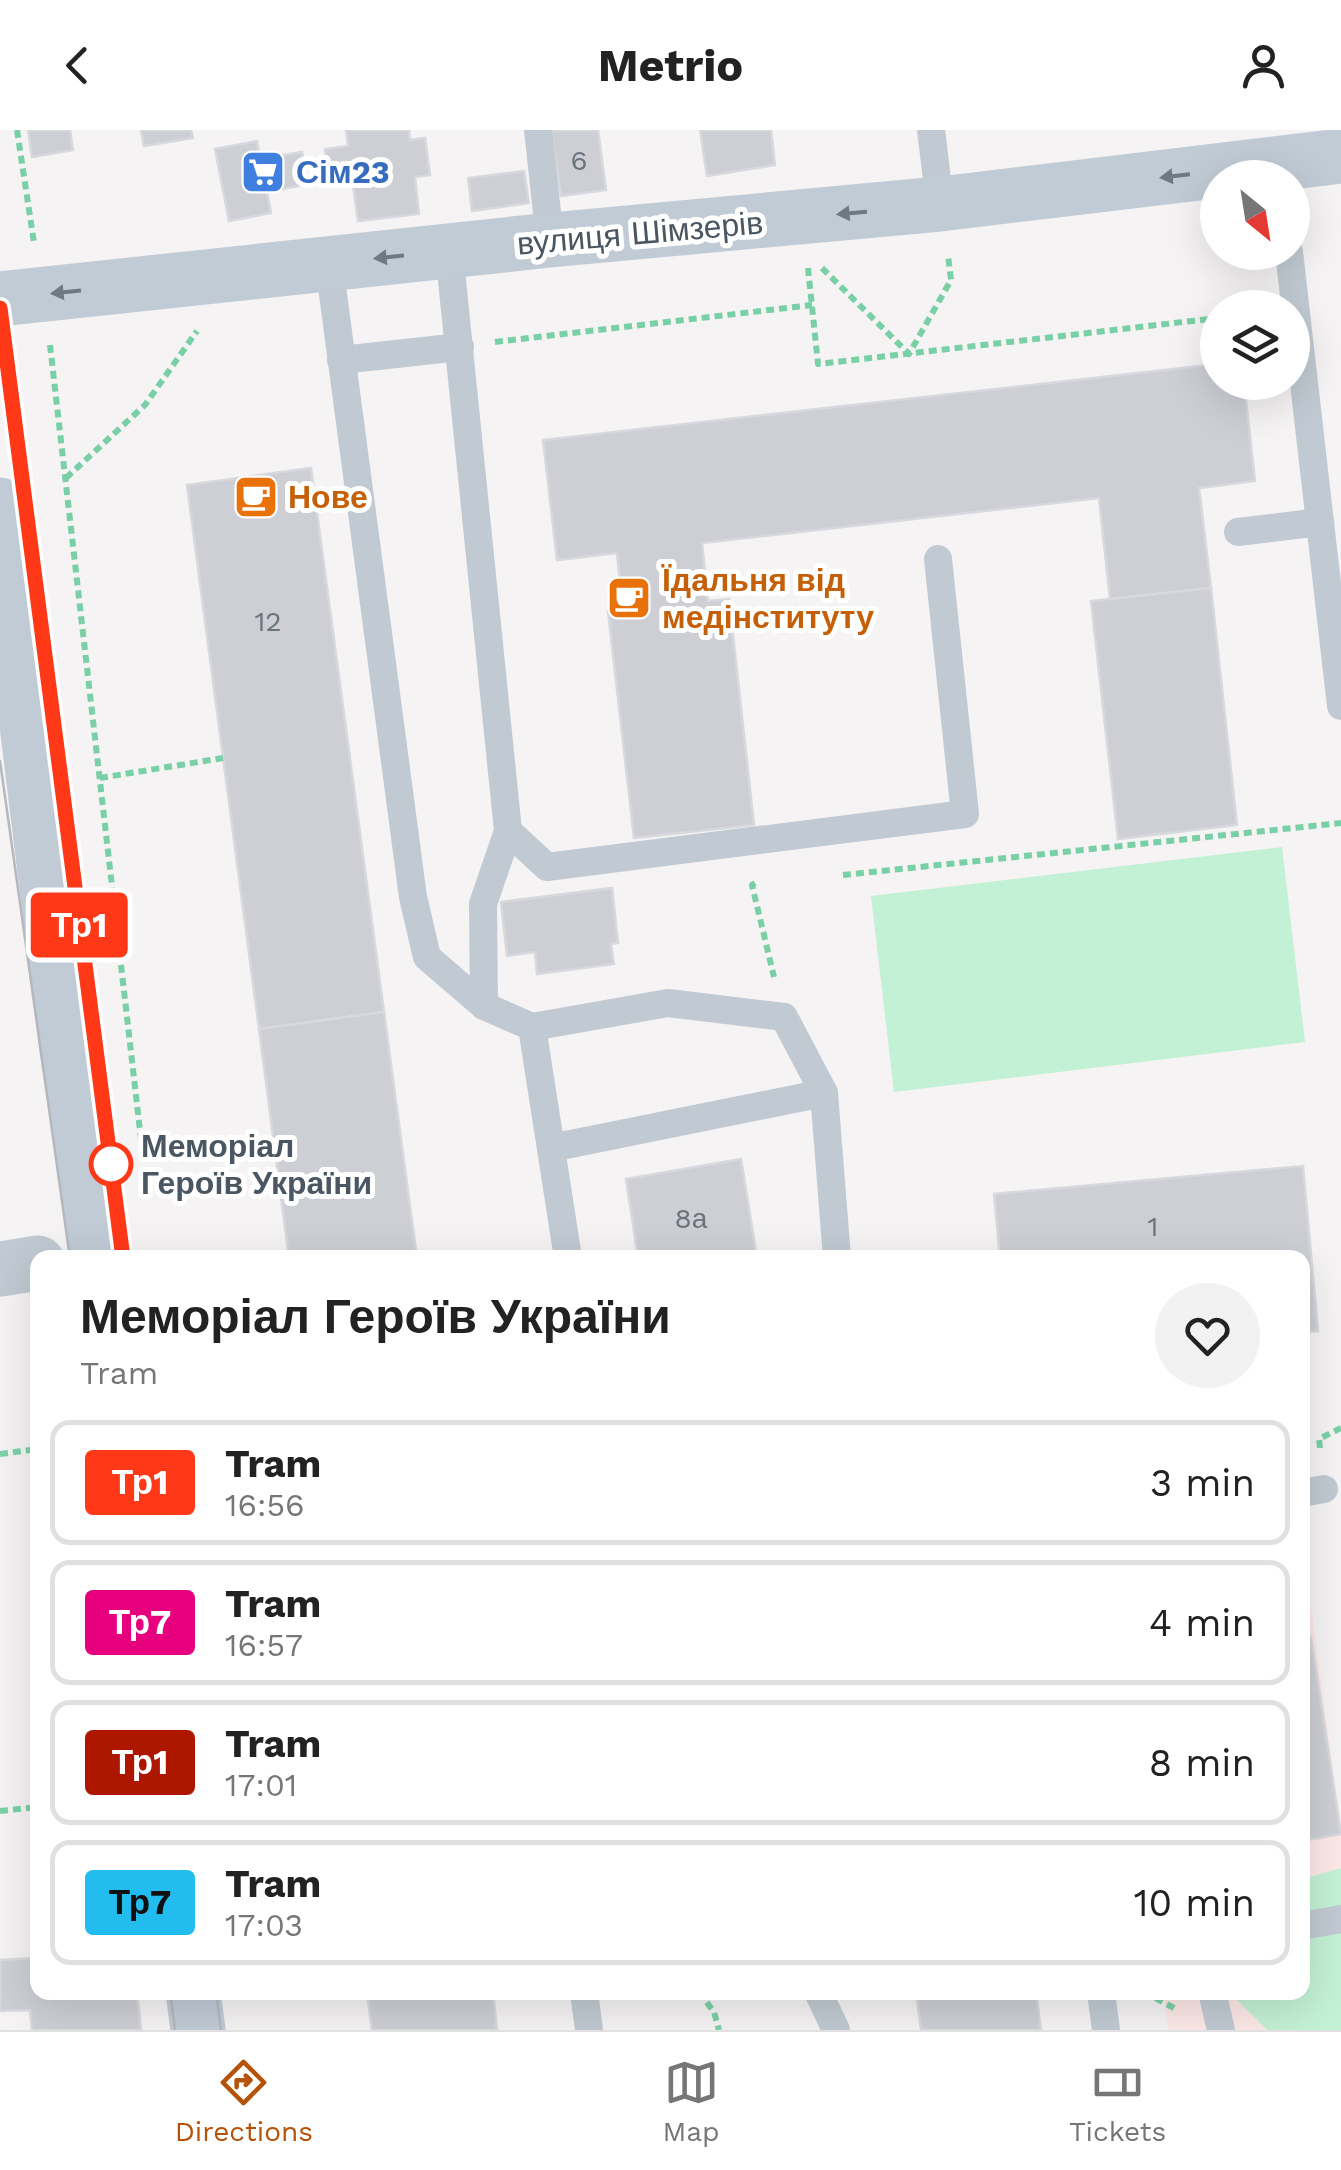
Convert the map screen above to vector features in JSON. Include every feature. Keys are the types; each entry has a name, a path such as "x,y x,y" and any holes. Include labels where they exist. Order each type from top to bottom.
{"street":[{"name":"вулиця Шімзерів","path":"1310,164 1341,156"},
{"name":"вулиця Шімзерів","path":"21,297 550,240 1200,179"},
{"path":"0,505 92,1250"},
{"path":"0,1268 30,1265"},
{"path":"195,2000 198,2030"}],"lane":[{"path":"538,130 550,240"},
{"path":"931,130 940,204"},
{"path":"449,251 508,832 482,904 484,1006"},
{"path":"329,264 416,912 427,957 484,1006 532,1027 668,1003 784,1017 824,1093 837,1250"},
{"path":"1291,270 1341,706"},
{"path":"341,360 460,346"},
{"path":"1238,532 1320,522"},
{"path":"508,832 547,867 965,814 938,559"},
{"path":"532,1027 567,1250"},
{"path":"551,1148 824,1093"},
{"path":"1310,1925 1341,1920"},
{"path":"585,2000 589,2030"},
{"path":"822,2000 836,2030"},
{"path":"1103,2000 1106,2030"},
{"path":"1214,2000 1221,2030"}],"path":[{"path":"17,130 21,297 66,479 144,1164"},
{"path":"910,354 807,254 818,364 910,354 1200,320"},
{"path":"910,354 950,280"},
{"path":"460,346 812,305"},
{"path":"66,479 145,405 206,317"},
{"path":"100,778 222,758"},
{"path":"831,876 1341,823"},
{"path":"752,884 819,833"},
{"path":"752,884 772,882"},
{"path":"752,884 784,1017"},
{"path":"0,1454 30,1450"},
{"path":"0,1811 30,1809"},
{"path":"705,2000 714,2012 719,2030"}],"shaded area":[{"path":"1310,1606 1341,1832 1341,2030 1169,2030 1164,2000 1310,2000"}],"green space":[{"path":"1282,847 1305,1042 894,1092 871,896"},
{"path":"1341,1868 1341,2030 1267,2030 1237,2000 1310,2000 1310,1877"}],"building":[{"path":"28,130 70,130 73,150 32,157"},
{"path":"141,130 191,130 193,138 144,146"},
{"path":"346,130 409,130 410,140 425,138 430,175 415,177 419,214 358,221 353,184 329,186 325,149 348,146"},
{"path":"551,130 598,130 606,190 561,196"},
{"path":"700,130 771,130 775,165 707,176"},
{"name":"Сім23","path":"257,141 260,159 302,152 308,184 267,192 271,213 229,221 215,149"},
{"path":"524,171 529,203 472,211 468,178"},
{"path":"1200,366 1200,400 1246,400 1255,481 1199,488 1211,588 1110,599 1099,498 702,543 708,601 729,599 754,825 634,838 608,611 623,610 617,553 557,560 543,440"},
{"path":"311,468 384,1012 259,1029 187,485"},
{"path":"1211,588 1237,825 1118,839 1091,601"},
{"path":"612,888 618,943 611,944 614,964 537,974 535,952 507,956 501,902"},
{"path":"384,1012 416,1250 288,1250 259,1029"},
{"path":"741,1159 756,1250 637,1250 626,1179"},
{"path":"1303,1166 1318,1331 1310,1332 1310,1250 999,1250 994,1194"},
{"path":"1310,1637 1341,1834 1310,1840"},
{"path":"30,1958 30,2000 138,2000 141,2030 32,2030 30,2010 0,2011 0,1960"},
{"path":"368,2000 494,2000 497,2030 372,2030"},
{"path":"917,2000 1037,2000 1041,2030 921,2030"}],"tram line":[{"path":"0,308 122,1250"},
{"name":"Тр1","path":"0,308 122,1250"},
{"path":"0,761 69,1250"},
{"path":"171,2000 175,2030"},
{"path":"217,2000 221,2030"}],"place":[{"name":"Сім23","path":"263,172"},
{"name":"Нове","path":"256,497"},
{"name":"Їдальня від медінституту","path":"629,598"},
{"name":"Меморіал Героїв України","path":"111,1164"}]}
